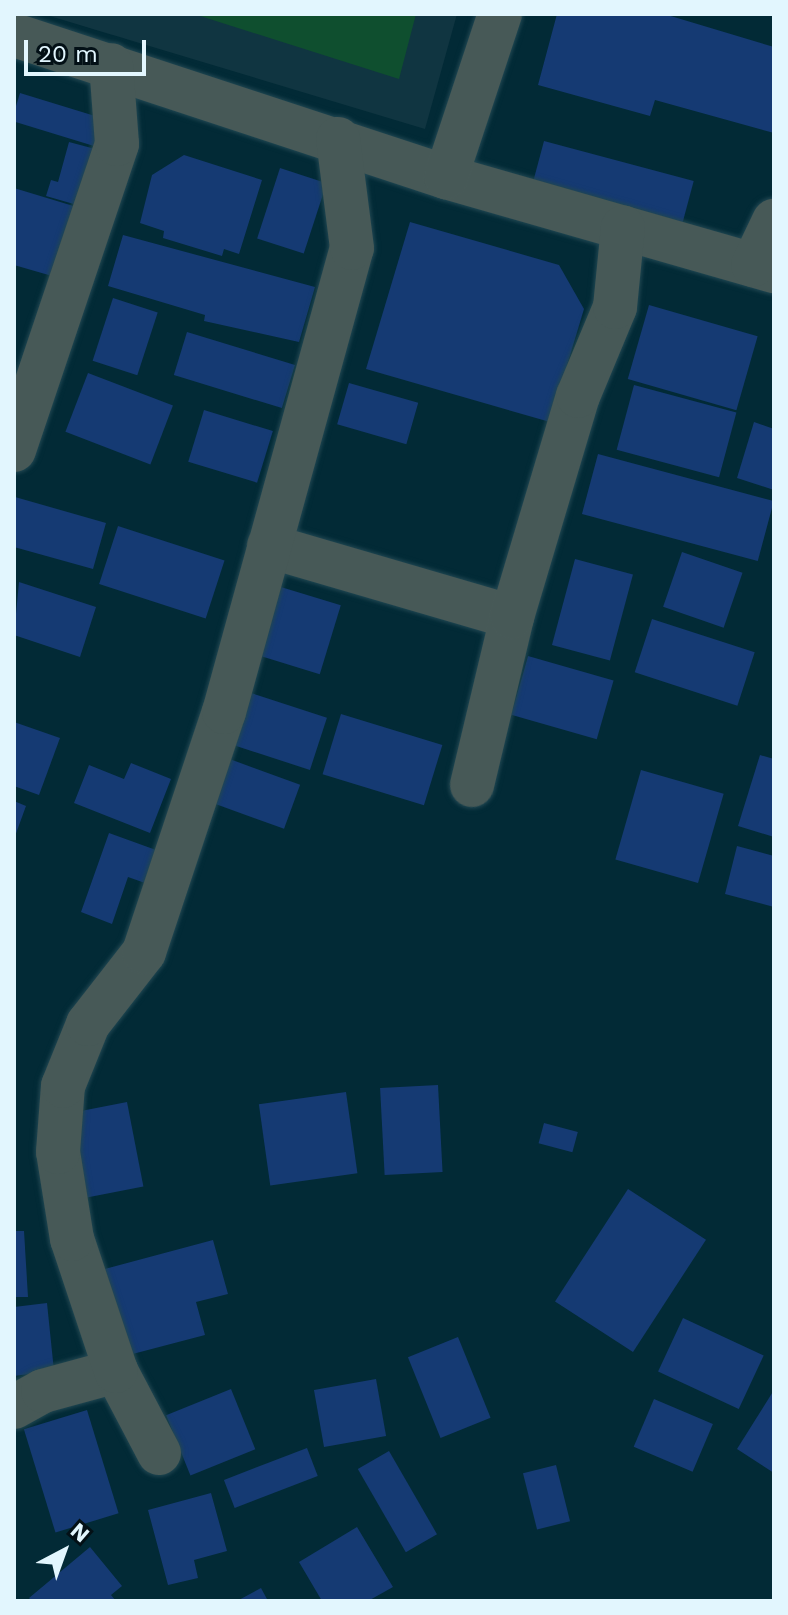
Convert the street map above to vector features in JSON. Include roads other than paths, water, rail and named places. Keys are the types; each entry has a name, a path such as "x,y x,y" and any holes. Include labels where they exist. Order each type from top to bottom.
{"street":[{"path":"446,177 500,14"},
{"path":"14,35 446,177 763,268 774,221"},
{"path":"14,450 117,144 111,65"},
{"path":"159,1453 116,1371 72,1239 58,1152 63,1086 88,1024 144,952 172,880 269,546 352,248 338,139"},
{"path":"472,785 512,617 578,396 615,307 623,227"},
{"path":"269,546 512,617"},
{"path":"14,1407 43,1391 116,1371"}]}
